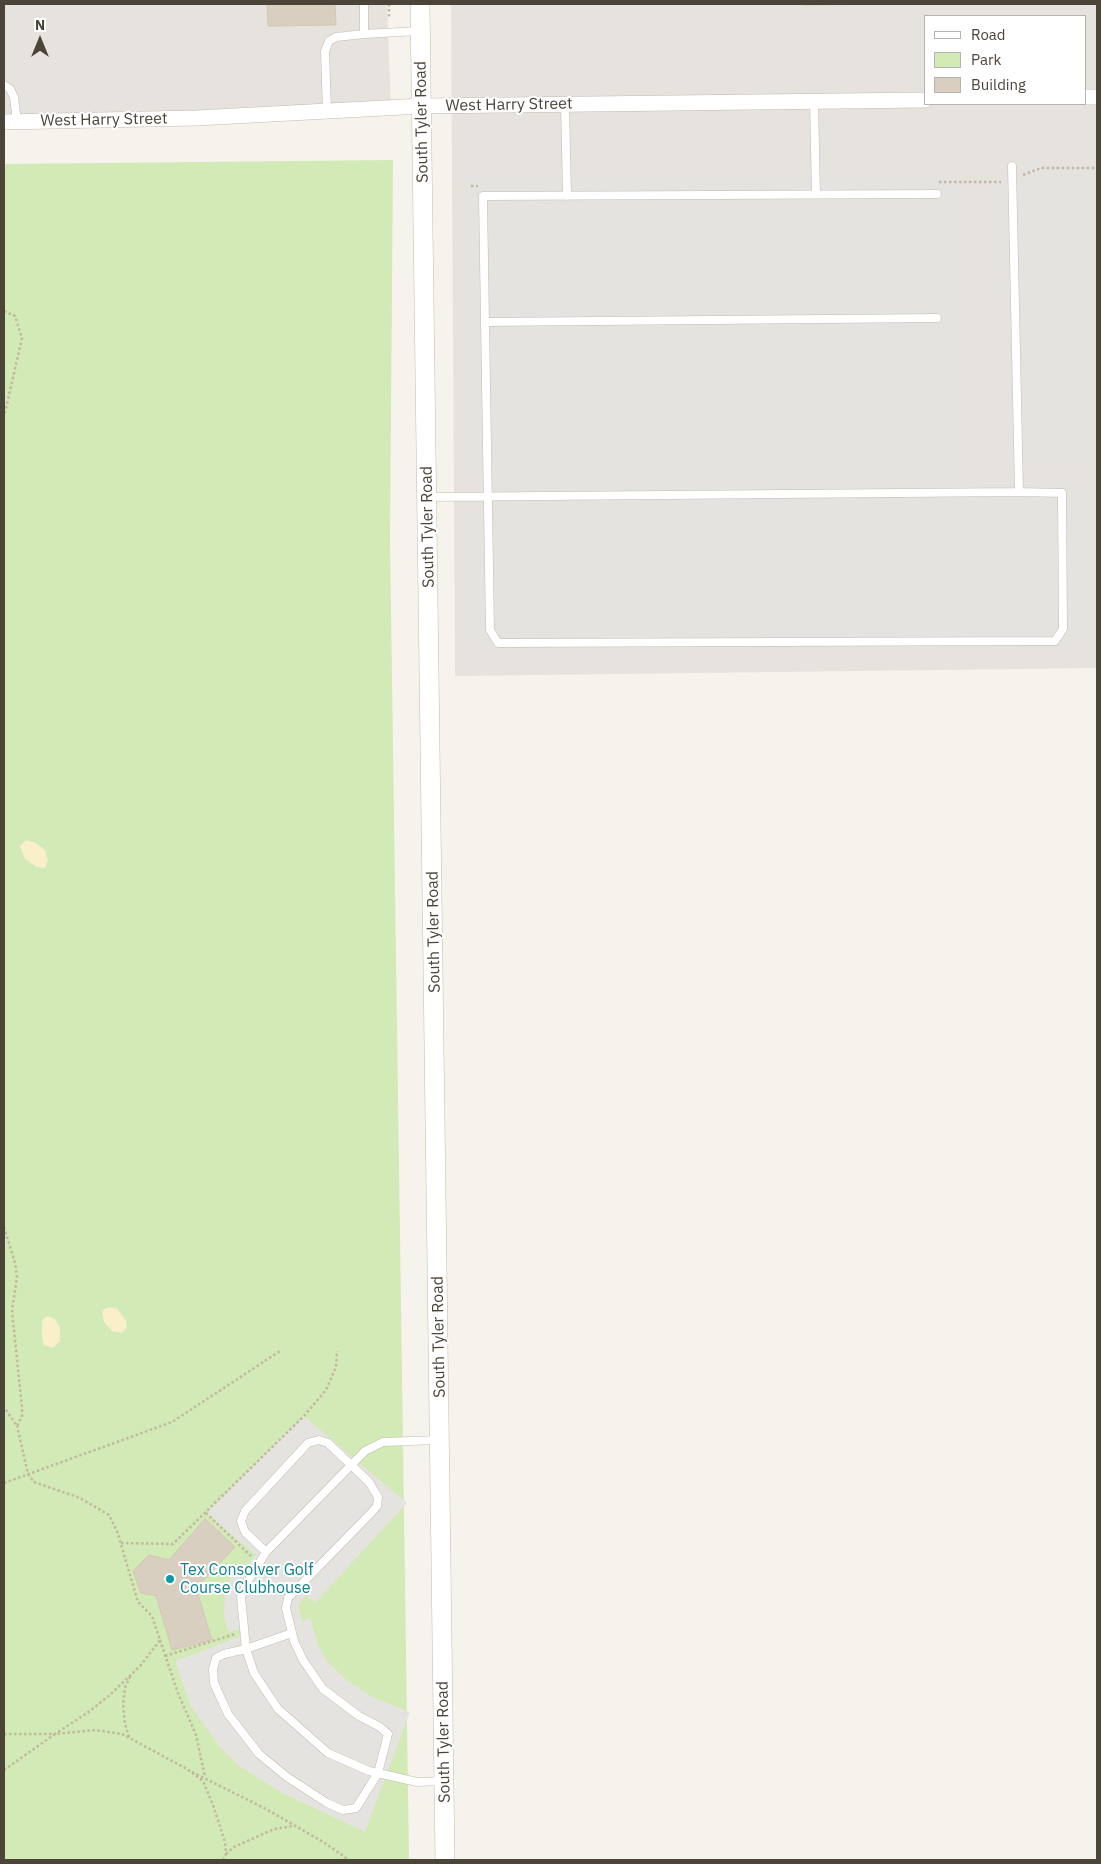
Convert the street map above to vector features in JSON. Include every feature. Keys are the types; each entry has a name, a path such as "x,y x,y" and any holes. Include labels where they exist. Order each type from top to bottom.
{"street":[{"name":"South Tyler Road","path":"420,4 441,1440 445,1860"},
{"name":"West Harry Street","path":"10,122 197,118 422,106 924,100"}],"lane":[{"path":"364,4 364,34"},
{"path":"327,111 325,46 336,37 421,31"},
{"path":"4,85 10,89 14,97 10,122"},
{"path":"814,101 816,195"},
{"path":"565,104 567,196"},
{"path":"1012,166 1019,492"},
{"path":"428,497 489,497 1019,492 1062,493 1063,629 1055,641 498,643 490,630 489,497 483,196 937,194"},
{"path":"485,322 937,318"},
{"path":"266,1552 245,1532 241,1521 245,1511 308,1444 319,1440 328,1444 369,1482 378,1497 377,1506 288,1598 286,1608 292,1634 304,1660 323,1689 359,1716 380,1727 388,1734 378,1773 356,1808 343,1810 327,1803 287,1777 259,1754 228,1714 214,1682 213,1669 216,1658 292,1634"},
{"path":"441,1440 383,1442 365,1451 266,1552 241,1597 246,1649 254,1674 278,1709 328,1753 378,1773 417,1782 444,1781"}],"path":[{"path":"389,4 389,18"},
{"path":"935,182 1004,182 1041,168 1097,168"},
{"path":"471,186 480,186"},
{"path":"4,311 15,316 22,338 4,417"},
{"path":"4,1227 15,1263 17,1278 12,1311 22,1408 17,1426"},
{"path":"4,1483 172,1422 280,1350"},
{"path":"121,1543 173,1544 304,1416 326,1390 336,1368 337,1351"},
{"path":"4,1407 17,1426 28,1474 34,1482 80,1498 109,1515 121,1543 138,1602 152,1616 178,1693 196,1736 205,1778"},
{"path":"206,1513 259,1563"},
{"path":"165,1656 244,1631"},
{"path":"4,1770 90,1711 132,1674 160,1640"},
{"path":"130,1738 125,1724 123,1704 125,1688 132,1674"},
{"path":"4,1734 55,1734 94,1730 122,1734 294,1826 342,1853 349,1860"},
{"path":"186,1769 203,1781 213,1805 226,1854"},
{"path":"223,1860 226,1854 234,1847 274,1829 294,1826"}],"shaded area":[{"path":"4,4 387,4 391,108 4,120"},
{"path":"451,4 1097,4 1097,668 455,676"},
{"path":"1097,165 1097,458 1008,459 1004,166"},
{"path":"958,177 963,481 1063,482 1067,489 1079,492 1080,635 1068,638 1062,643 488,648 482,641 470,639 468,515 482,513 481,468 466,469 466,181"},
{"path":"304,1416 407,1503 315,1603 306,1595 298,1605 302,1621 310,1618 318,1645 327,1661 349,1682 374,1698 410,1712 365,1832 280,1792 238,1765 220,1747 191,1707 175,1661 242,1636 240,1629 229,1632 224,1617 225,1592 236,1565 244,1570 256,1555 206,1513"}],"green space":[{"path":"393,160 390,540 409,1860 4,1860 4,164"}],"sand":[{"path":"26,840 36,843 45,850 48,861 45,868 37,867 25,859 20,846"},
{"path":"108,1307 118,1309 126,1321 127,1327 122,1333 112,1331 104,1322 102,1311"},
{"path":"48,1316 55,1319 60,1328 60,1341 53,1348 44,1345 42,1337 42,1322"}],"building":[{"path":"267,4 335,4 336,25 268,26"},
{"path":"803,4 892,4 803,5"},
{"name":"Tex Consolver Golf Course Clubhouse","path":"205,1519 235,1547 196,1588 212,1640 172,1650 156,1596 141,1593 133,1571 149,1555 169,1560"}],"place":[{"name":"Tex Consolver Golf Course Clubhouse","path":"170,1579"}]}
